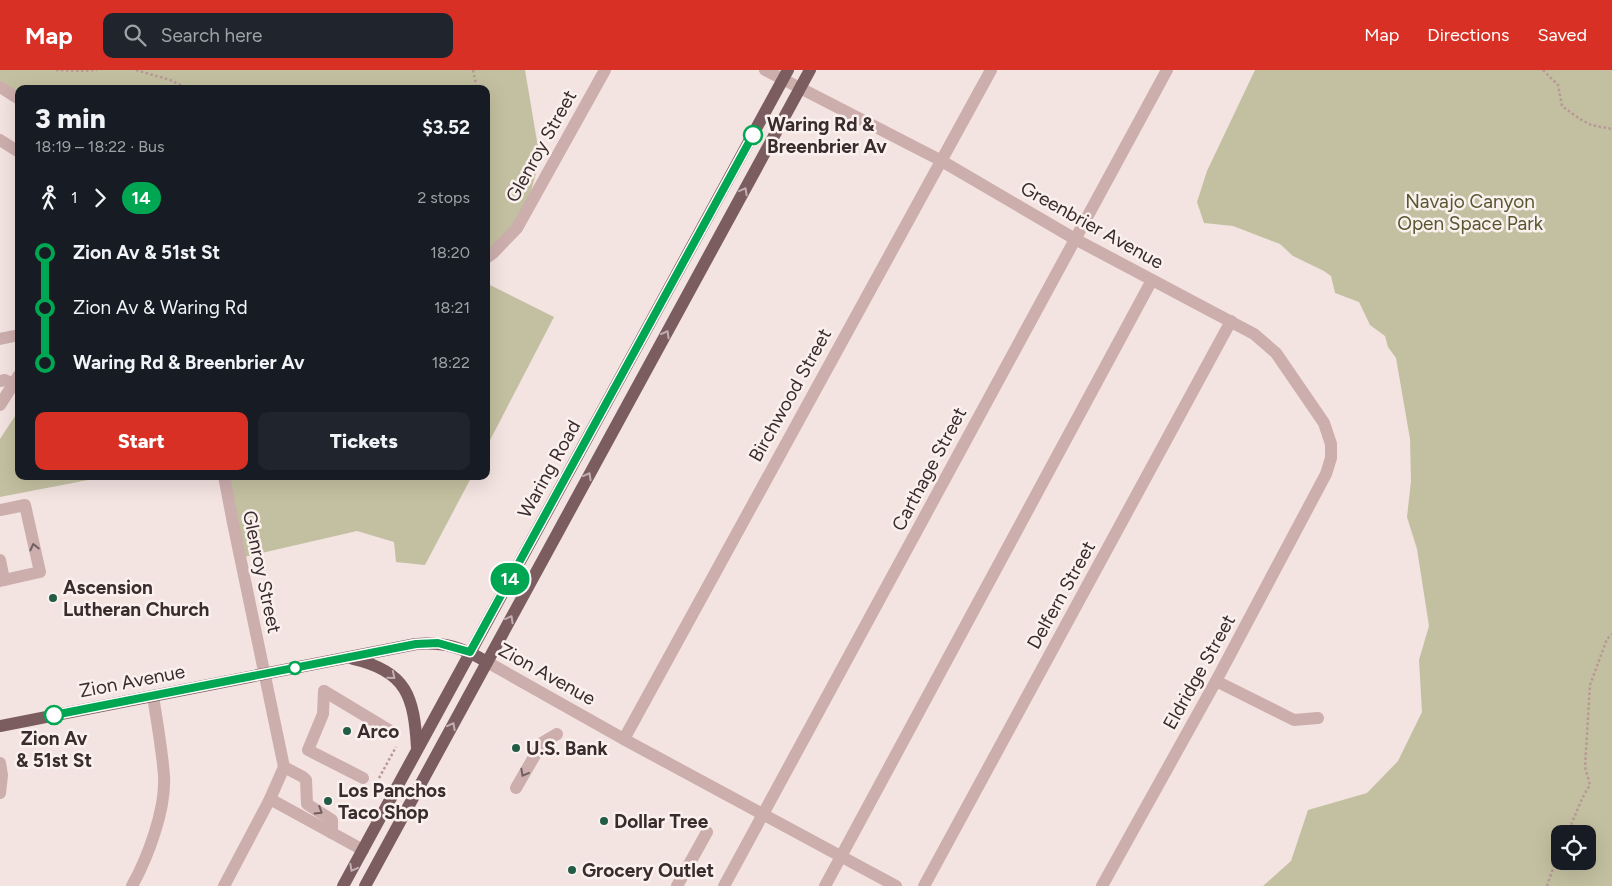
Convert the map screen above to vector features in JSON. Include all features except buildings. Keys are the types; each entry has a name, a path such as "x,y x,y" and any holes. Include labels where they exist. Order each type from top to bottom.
{"main road":[{"name":"Waring Road","path":"365,886 810,70"},
{"name":"Waring Road","path":"343,886 785,75"},
{"name":"Zion Avenue","path":"0,726 416,644 438,643 470,652 487,662"},
{"path":"348,658 375,665 398,680 408,694 413,713 417,748"}],"street":[{"name":"Glenroy Street","path":"490,256 517,228 605,70"},
{"name":"Greenbrier Avenue","path":"765,70 785,75 800,89 940,160 1075,238 1254,334 1276,353 1324,423 1330,444 1331,458 1326,474"},
{"name":"Birchwood Street","path":"624,739 991,70"},
{"name":"Carthage Street","path":"724,886 1075,238 1105,188 1167,70"},
{"path":"0,87 15,96"},
{"path":"0,140 15,149"},
{"path":"826,886 1152,280"},
{"name":"Delfern Street","path":"924,886 1231,321"},
{"path":"0,339 15,336"},
{"path":"0,381 15,380"},
{"path":"0,405 15,382"},
{"name":"Eldridge Street","path":"1102,886 1216,681 1326,474"},
{"name":"Glenroy Street","path":"225,480 232,523 284,767"},
{"path":"0,510 25,504 40,572 2,581 0,560"},
{"name":"Zion Avenue","path":"487,662 624,739 896,886"},
{"path":"1216,681 1294,720 1318,718"},
{"path":"363,778 308,750 323,714 324,691 392,732"},
{"path":"132,886 141,869 161,811 164,777 153,696"},
{"path":"516,788 542,743 556,734"},
{"path":"0,764 2,775 0,793"},
{"path":"224,886 270,799 284,767 306,780 307,804 332,820 332,833"},
{"path":"270,799 363,850"},
{"path":"677,886 707,832"}],"path":[{"path":"56,70 97,70"},
{"path":"136,70 181,85"},
{"path":"473,70 476,85"},
{"path":"1543,70 1558,85 1562,106 1591,125 1612,129"},
{"path":"1572,825 1578,805 1590,785 1585,767 1590,685 1607,639 1612,634"},
{"path":"379,778 396,747"},
{"path":"1548,886 1553,870"}],"green space":[{"path":"0,70 525,70 540,159 524,216 490,254 490,85 15,85 15,96 0,86"},
{"name":"Navajo Canyon Open Space Park","path":"1255,70 1612,70 1612,886 1263,886 1291,861 1308,810 1367,793 1398,761 1422,712 1419,660 1429,626 1417,549 1407,517 1411,481 1410,439 1396,358 1388,347 1385,336 1370,325 1359,302 1335,293 1331,276 1324,271 1293,256 1280,244 1233,226 1204,223 1197,202 1207,171"},
{"path":"490,285 554,317 490,440"},
{"path":"15,416 15,480 88,480 0,497 0,439"},
{"path":"228,480 470,480 425,565 396,562 394,542 357,531 244,557"}],"bus line":[{"name":"14","path":"54,715 416,644 438,643 470,652 753,135"}],"place":[{"name":"Waring Rd & Breenbrier Av","path":"753,135"},
{"name":"Ascension Lutheran Church","path":"53,598"},
{"name":"Zion Av & 51st St","path":"54,715"},
{"name":"Arco","path":"347,731"},
{"name":"U.S. Bank","path":"516,748"},
{"name":"Los Panchos Taco Shop","path":"328,801"},
{"name":"Dollar Tree","path":"604,821"},
{"name":"Grocery Outlet","path":"572,870"}]}
